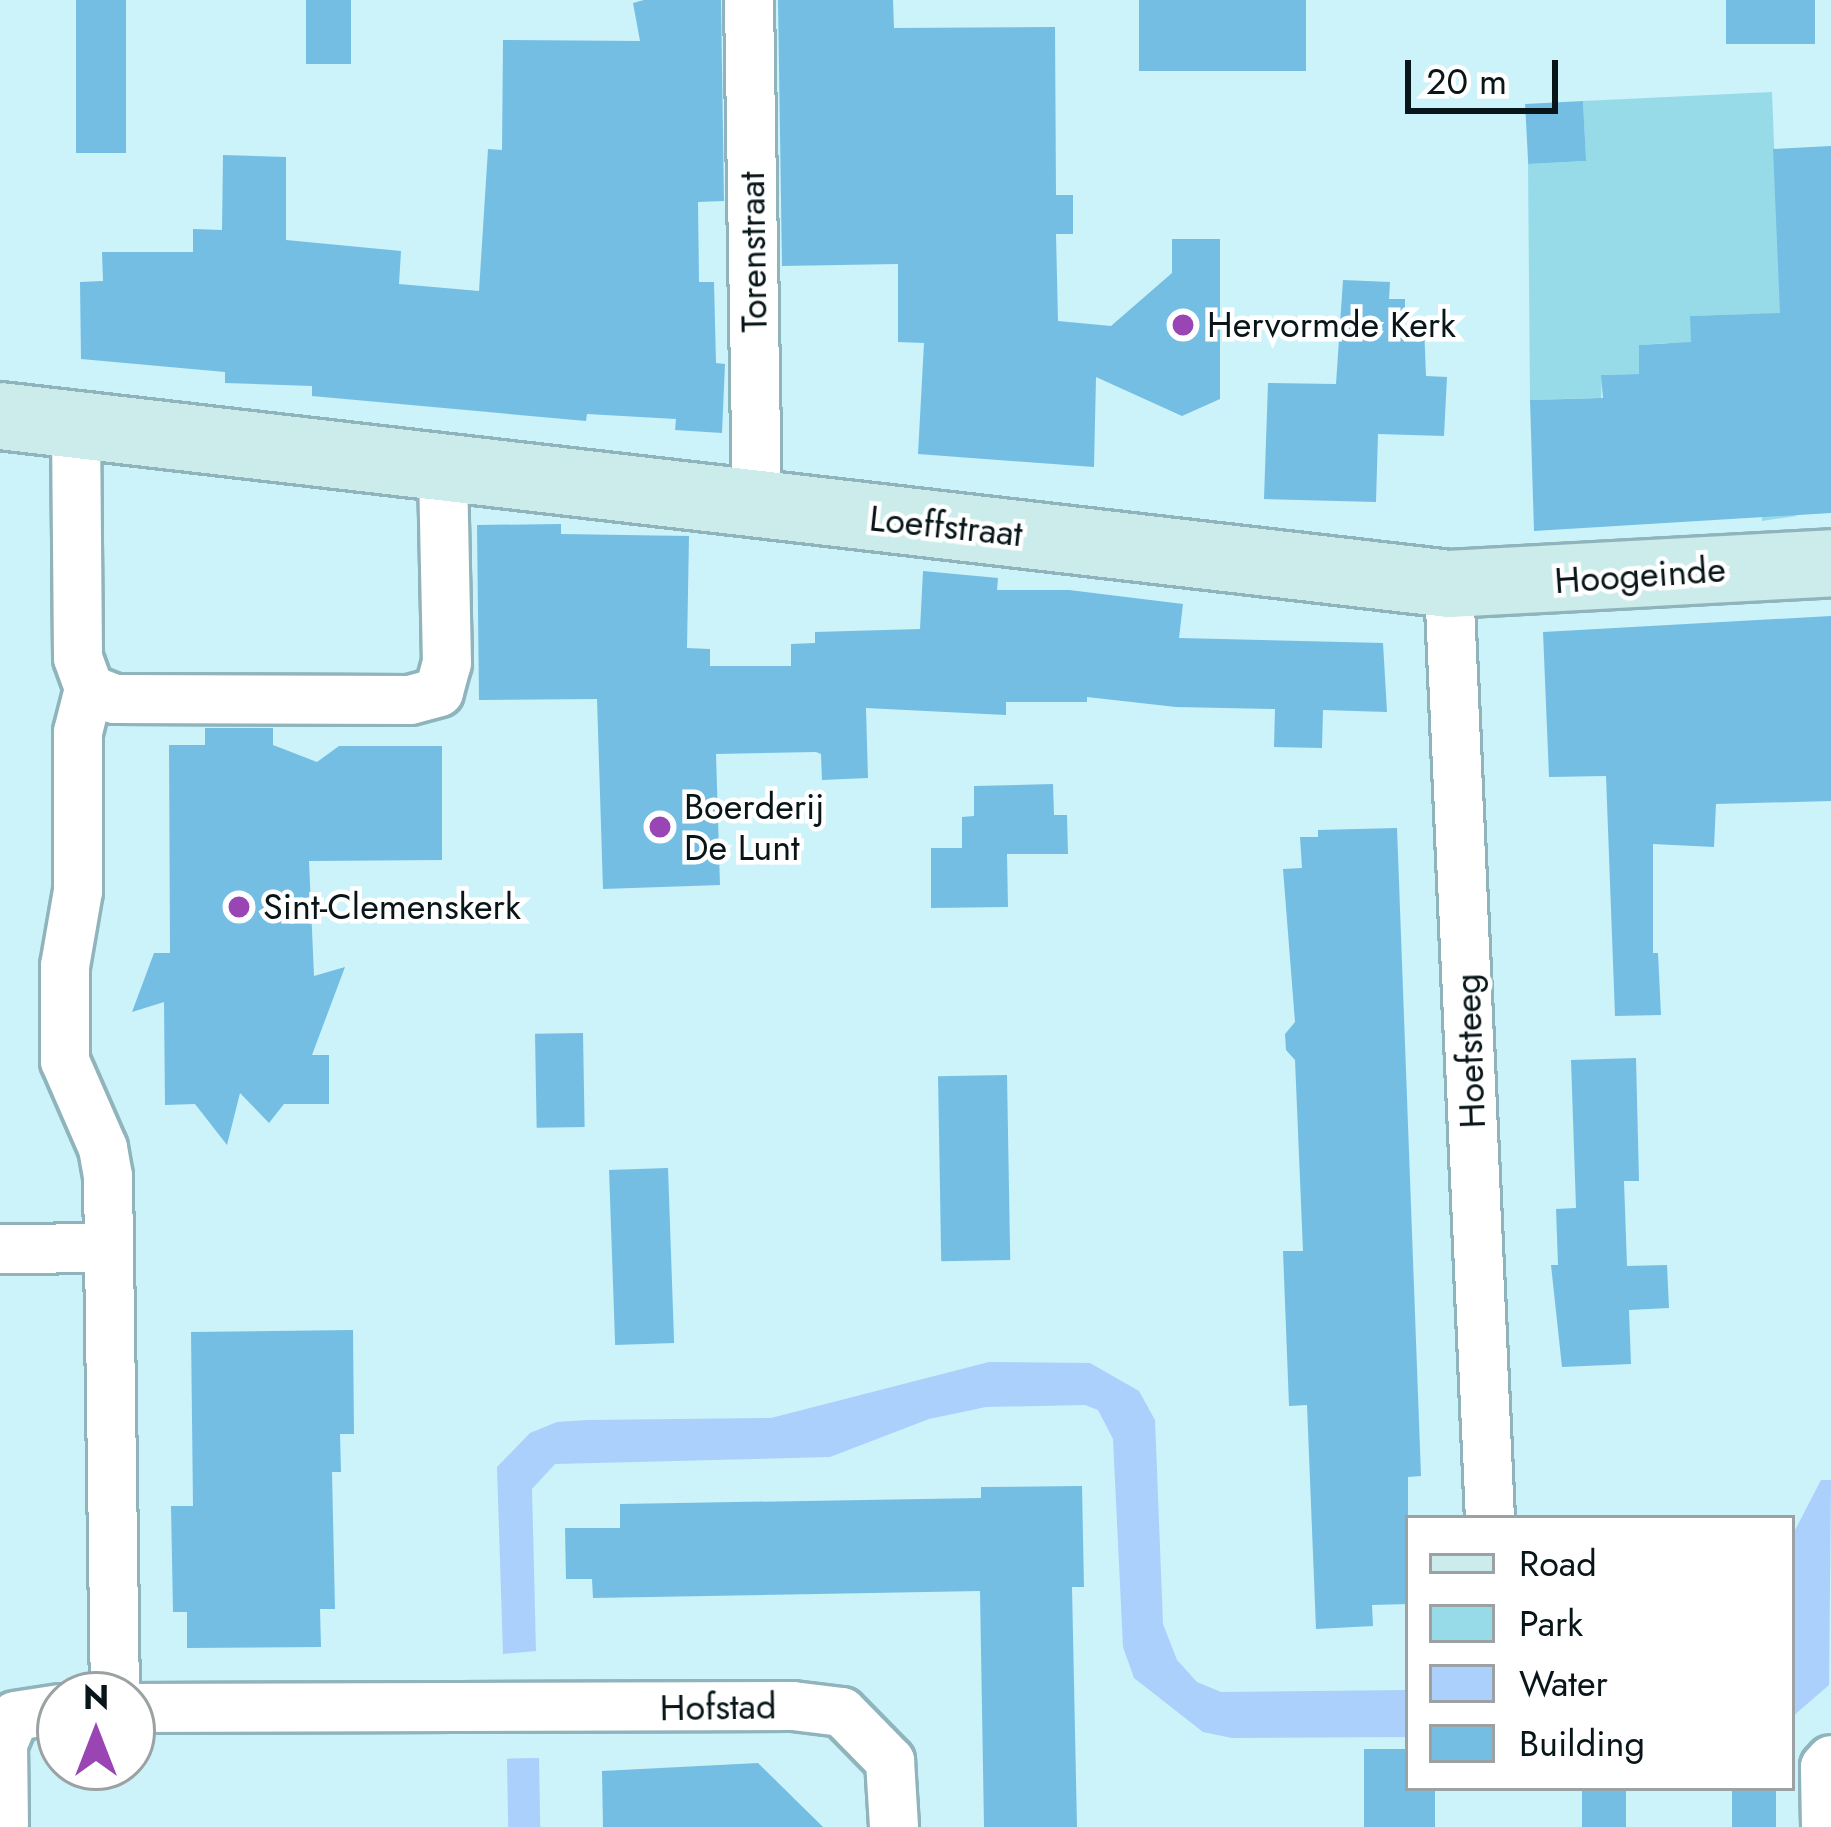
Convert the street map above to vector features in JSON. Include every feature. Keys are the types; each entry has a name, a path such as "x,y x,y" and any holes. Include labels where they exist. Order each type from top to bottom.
{"main road":[{"name":"Loeffstraat","path":"0,416 1449,584"},
{"name":"Hoogeinde","path":"1449,584 1831,563"}],"street":[{"name":"Torenstraat","path":"749,0 757,505"},
{"path":"76,426 78,658 89,689 78,732 79,891 64,966 65,1061 103,1148 115,1671"},
{"path":"89,689 115,699 138,700 410,700 440,692 447,662 443,468"},
{"name":"Hoefsteeg","path":"1449,584 1490,1515"},
{"path":"0,1249 108,1248"},
{"name":"Hofstad","path":"156,1708 367,1704 458,1711 794,1706 842,1712 890,1761 894,1827"},
{"path":"4,1827 3,1744 15,1716 36,1713"},
{"path":"1826,1827 1825,1768 1831,1760"}],"green space":[{"path":"1772,92 1782,350 1796,516 1762,521 1755,314 1691,316 1692,383 1668,343 1640,345 1639,374 1602,375 1598,484 1594,398 1530,400 1528,164 1586,161 1583,101"}],"water":[{"path":"989,1362 1090,1363 1139,1391 1155,1420 1163,1624 1177,1660 1197,1682 1221,1692 1405,1690 1405,1737 1232,1738 1203,1732 1134,1678 1123,1647 1113,1439 1098,1410 1085,1405 986,1407 929,1419 830,1457 555,1464 532,1489 536,1651 503,1654 497,1467 530,1433 557,1422 587,1420 771,1418"},
{"path":"1821,1480 1831,1480 1829,1685 1795,1714 1795,1530"},
{"path":"539,1758 540,1827 508,1827 507,1759"}],"building":[{"path":"76,0 126,0 126,153 76,153"},
{"path":"306,0 351,0 351,64 306,64"},
{"path":"721,0 724,201 698,202 699,282 714,282 716,363 725,364 722,433 675,430 676,419 587,414 586,421 312,396 312,386 225,383 225,372 81,359 80,282 103,281 102,252 193,252 193,229 222,230 223,155 286,157 286,240 401,251 399,284 479,291 488,149 502,150 503,40 640,41 633,3"},
{"path":"778,0 893,0 894,28 1055,27 1056,195 1073,195 1073,234 1056,234 1058,321 1111,326 1172,273 1172,239 1220,239 1220,399 1182,416 1096,377 1094,467 918,454 924,343 898,342 898,264 782,266"},
{"path":"1139,0 1306,0 1306,71 1139,71"},
{"path":"1726,0 1815,0 1815,44 1726,44"},
{"path":"1583,101 1586,161 1528,164 1525,104"},
{"path":"1831,146 1831,513 1534,531 1530,400 1603,398 1601,375 1639,374 1639,345 1691,342 1690,316 1780,313 1773,149"},
{"path":"1343,280 1390,282 1389,299 1405,299 1405,325 1424,325 1426,376 1447,377 1444,436 1378,434 1376,502 1264,499 1268,383 1336,384"},
{"path":"561,524 561,534 689,536 687,648 710,649 710,666 791,666 791,644 815,643 815,632 920,629 923,571 998,578 997,590 1069,590 1183,604 1179,638 1383,643 1387,712 1323,710 1322,748 1274,747 1275,709 1176,707 1087,697 1087,702 1006,702 1006,715 866,708 868,778 822,780 821,754 816,752 716,754 720,885 603,889 597,699 479,700 477,525"},
{"path":"1831,616 1831,801 1716,804 1714,847 1653,844 1653,953 1658,953 1661,1015 1615,1016 1606,776 1549,777 1543,632"},
{"name":"Sint-Clemenskerk","path":"205,728 273,728 273,745 317,762 339,746 442,746 442,860 309,861 314,976 345,967 312,1055 329,1055 329,1104 284,1104 269,1123 240,1093 227,1145 195,1104 165,1105 164,1002 132,1012 154,953 170,953 169,745 205,745"},
{"path":"1053,784 1054,815 1067,815 1068,854 1007,854 1008,907 931,908 931,848 962,848 962,817 974,816 974,786"},
{"path":"1397,828 1421,1476 1408,1477 1405,1604 1372,1605 1373,1626 1316,1629 1307,1405 1289,1406 1283,1251 1303,1251 1295,1060 1286,1050 1285,1034 1295,1022 1283,869 1302,868 1300,837 1318,837 1318,830"},
{"path":"583,1033 585,1127 537,1128 535,1034"},
{"path":"1636,1058 1639,1181 1624,1181 1627,1266 1667,1265 1669,1308 1629,1310 1631,1364 1562,1367 1551,1265 1558,1265 1556,1209 1576,1208 1571,1060"},
{"path":"1007,1075 1010,1260 941,1261 938,1076"},
{"path":"668,1168 674,1343 615,1345 609,1170"},
{"path":"353,1330 354,1434 340,1434 341,1472 332,1472 335,1609 320,1609 321,1647 187,1648 187,1612 173,1612 171,1506 193,1506 191,1332"},
{"path":"1082,1486 1084,1587 1072,1587 1077,1827 984,1827 980,1591 593,1598 592,1579 566,1579 565,1528 620,1528 620,1504 981,1498 981,1487"},
{"path":"1364,1749 1405,1749 1405,1791 1435,1791 1435,1827 1364,1827"},
{"path":"758,1763 823,1827 603,1827 602,1771"},
{"path":"1582,1791 1626,1791 1626,1827 1582,1827"},
{"path":"1732,1791 1776,1791 1776,1827 1732,1827"}],"place":[{"name":"Hervormde Kerk","path":"1183,325"},
{"name":"Boerderij De Lunt","path":"660,827"},
{"name":"Sint-Clemenskerk","path":"239,907"}]}
